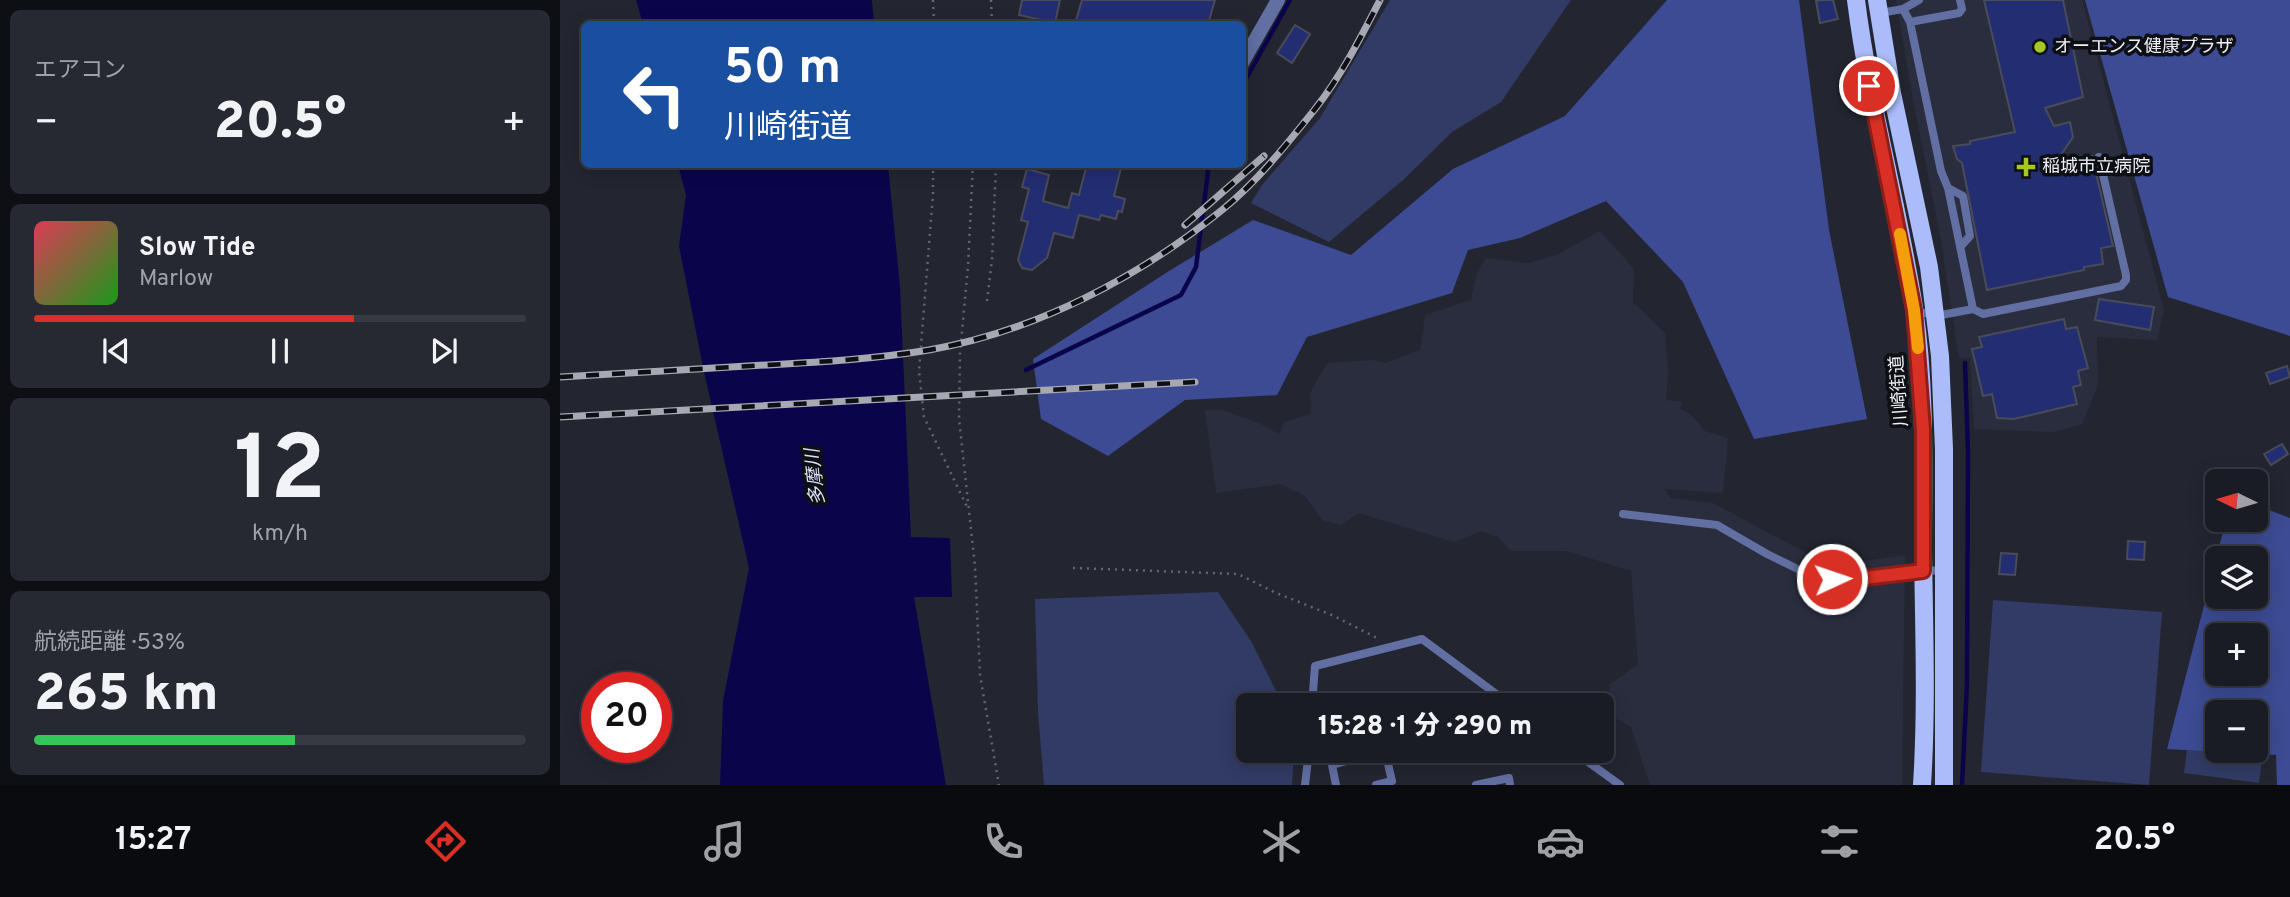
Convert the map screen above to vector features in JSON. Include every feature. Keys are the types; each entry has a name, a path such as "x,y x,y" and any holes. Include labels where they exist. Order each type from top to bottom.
{"main road":[{"path":"1857,8 1878,7 1903,152 1929,267 1936,316 1944,421 1944,785"},
{"name":"川崎街道","path":"1857,8 1874,112 1914,310 1923,430 1922,785"}],"street":[{"path":"1246,56 1278,0"}],"lane":[{"path":"1878,7 1903,9 1919,0"},
{"path":"1910,22 1959,13 1962,9 1959,0"},
{"path":"1903,9 1910,22 1973,309"},
{"path":"1914,310 1936,316 1973,309 1983,314 2121,286 2126,275 2099,157"},
{"path":"1623,514 1717,525 1816,578 1848,580 1944,570"},
{"path":"1313,693 1315,666 1422,639 1495,693"},
{"path":"1306,784 1308,763"},
{"path":"1336,785 1332,765 1339,763"},
{"path":"1376,785 1392,781 1387,763"},
{"path":"1590,763 1620,785"},
{"path":"1476,785 1508,778 1510,785"}],"path":[{"path":"933,0 934,21"},
{"path":"991,0 992,21"},
{"path":"933,168 919,371 925,417 970,512"},
{"path":"973,168 959,405 975,566 980,675 999,785"},
{"path":"987,301 992,260 996,168"},
{"path":"1073,568 1238,574 1334,616 1393,646"}],"shaded area":[{"path":"1390,0 1571,0 1501,102 1452,132 1403,180 1329,242 1251,203 1262,185 1320,118"},
{"path":"1667,0 1799,0 1829,230 1867,419 1754,439 1683,282 1606,201 1520,238 1468,250 1452,293 1307,337 1277,395 1185,400 1108,456 1041,419 1033,359 1253,220 1351,255 1453,169 1565,116"},
{"name":"稲城市立病院","path":"1896,0 2082,0 2164,310 2157,340 2097,337 2098,385 2082,424 2054,432 1974,429 1970,358 1959,359 1940,234"},
{"path":"2085,0 2290,0 2290,336 2168,297"},
{"path":"1600,231 1634,269 1633,302 1665,333 1668,372 1666,400 1683,402 1680,408 1693,417 1705,431 1728,438 1723,493 1664,489 1671,498 1713,503 1823,562 1850,563 1905,555 1902,785 1650,785 1631,727 1614,717 1614,693 1609,693 1609,685 1638,664 1631,571 1567,551 1511,551 1498,537 1482,531 1454,542 1359,513 1341,525 1322,520 1305,496 1280,484 1216,493 1205,410 1223,410 1261,424 1279,434 1284,422 1311,414 1310,393 1327,363 1374,360 1385,363 1420,350 1425,315 1471,300 1476,276 1486,258 1528,263 1556,255"},
{"path":"2268,510 2290,518 2290,785 2277,785 2276,755 2268,755 2268,700 2205,700 2205,751 2167,749 2205,602 2205,609 2268,609 2268,546 2219,546 2223,532 2268,532"},
{"path":"1218,592 1251,641 1277,693 1236,693 1236,763 1293,763 1292,785 1044,785 1038,713 1035,599"},
{"path":"1993,600 2162,612 2149,785 1981,772"},
{"path":"2189,734 2205,744 2205,763 2262,763 2259,783 2184,773"}],"water":[{"path":"636,0 872,0 874,21 642,21"},
{"name":"多摩川","path":"679,168 888,168 900,287 911,537 950,538 952,597 914,597 946,785 720,785 723,701 749,568 704,372 679,246 686,195"}],"building":[{"path":"1022,0 1060,0 1055,21 1019,15"},
{"path":"1082,0 1215,0 1209,21 1076,21"},
{"path":"1833,0 1838,19 1820,23 1816,1"},
{"path":"1984,0 2063,0 2083,97 2045,108 2054,126 2070,122 2073,137 2052,168 2092,156 2113,246 2101,248 2103,264 1987,290 1962,163 1957,159 1953,146 2015,132"},
{"path":"1295,25 1310,34 1292,63 1277,53"},
{"path":"1086,168 1121,168 1114,196 1125,199 1122,212 1118,211 1116,219 1101,215 1099,220 1079,215 1073,238 1054,233 1047,258 1032,270 1022,268 1018,260 1028,222 1021,220 1029,189 1022,187 1027,169 1049,175 1043,201 1068,208 1072,193 1079,195"},
{"path":"2099,299 2154,307 2150,330 2095,320"},
{"path":"2064,319 2066,329 2077,327 2088,368 2078,371 2081,385 2073,387 2077,404 2014,419 1997,418 1992,394 1983,396 1972,349 1982,347 1979,337"},
{"path":"2287,366 2290,377 2270,384 2266,373"},
{"path":"2282,444 2288,454 2271,465 2264,454"},
{"path":"2128,541 2145,542 2144,560 2127,559"},
{"path":"2001,553 2017,554 2015,575 1999,574"}],"waterway":[{"path":"1246,79 1290,0"},
{"path":"1026,370 1181,295 1196,267 1208,168"},
{"path":"1962,785 1967,684 1968,451 1965,363"}],"railway":[{"path":"560,377 827,361 929,350 1008,330 1084,298 1121,279 1190,235 1222,210 1259,175 1333,83 1380,0"},
{"path":"1185,225 1264,156"},
{"path":"560,417 1195,382"}],"slow traffic":[{"path":"1900,234 1918,348"}],"place":[{"name":"オーエンス健康プラザ","path":"2040,47"},
{"name":"稲城市立病院","path":"2026,167"}],"route":[{"path":"1832,579 1848,580 1923,571 1923,430 1914,310 1869,86"}]}
